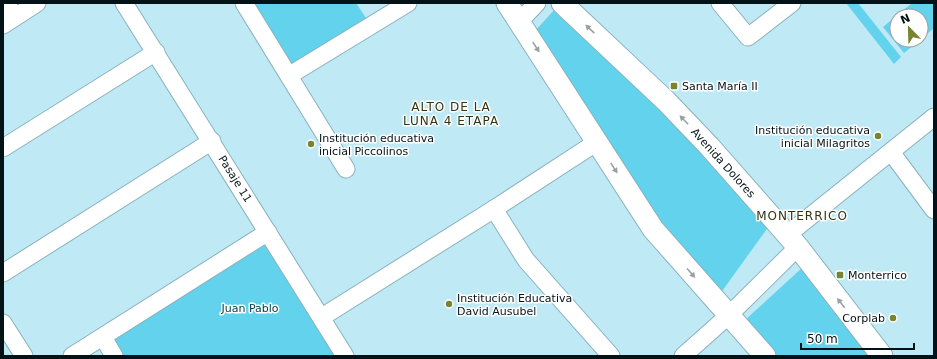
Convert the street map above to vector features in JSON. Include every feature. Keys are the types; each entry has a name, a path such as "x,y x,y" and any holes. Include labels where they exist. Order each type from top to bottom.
{"main road":[{"path":"507,3 653,229 728,316 765,356"},
{"name":"Avenida Dolores","path":"562,3 666,100 709,146 793,241 882,356"}],"street":[{"path":"6,3 9,21 37,3"},
{"name":"Pasaje 11","path":"124,3 212,141 345,356"},
{"path":"244,3 346,168"},
{"path":"290,76 408,3"},
{"path":"519,22 537,3"},
{"path":"720,3 748,37 792,3"},
{"path":"3,148 156,52"},
{"path":"683,356 728,316 793,241 891,152 934,117"},
{"path":"3,272 212,141"},
{"path":"322,317 494,210 597,142"},
{"path":"891,152 934,210"},
{"path":"494,210 526,260 611,356"},
{"path":"72,356 268,232"},
{"path":"3,323 24,356"},
{"path":"103,337 114,356"}],"green space":[{"path":"252,3 356,3 368,21 294,68"},
{"path":"846,3 858,3 889,42 889,48 894,48 901,57 894,64"},
{"path":"912,3 934,3 934,28 929,32 929,8 906,8"},
{"path":"556,8 669,114 769,226 720,294 661,229 535,31"},
{"path":"889,22 889,34 883,27"},
{"path":"900,48 910,48 904,53"},
{"name":"Juan Pablo","path":"261,245 269,246 336,356 118,356 108,340"},
{"path":"803,267 871,356 774,356 743,322"}],"place":[{"name":"Santa María II","path":"674,86"},
{"name":"Institución educativa inicial Milagritos","path":"878,136"},
{"name":"Institución educativa inicial Piccolinos","path":"311,144"},
{"name":"Monterrico","path":"840,275"},
{"name":"Institución Educativa David Ausubel","path":"449,304"},
{"name":"Corplab","path":"893,318"}],"district":[{"name":"ALTO DE LA LUNA 4 ETAPA","path":"451,114"},
{"name":"MONTERRICO","path":"802,216"}]}
